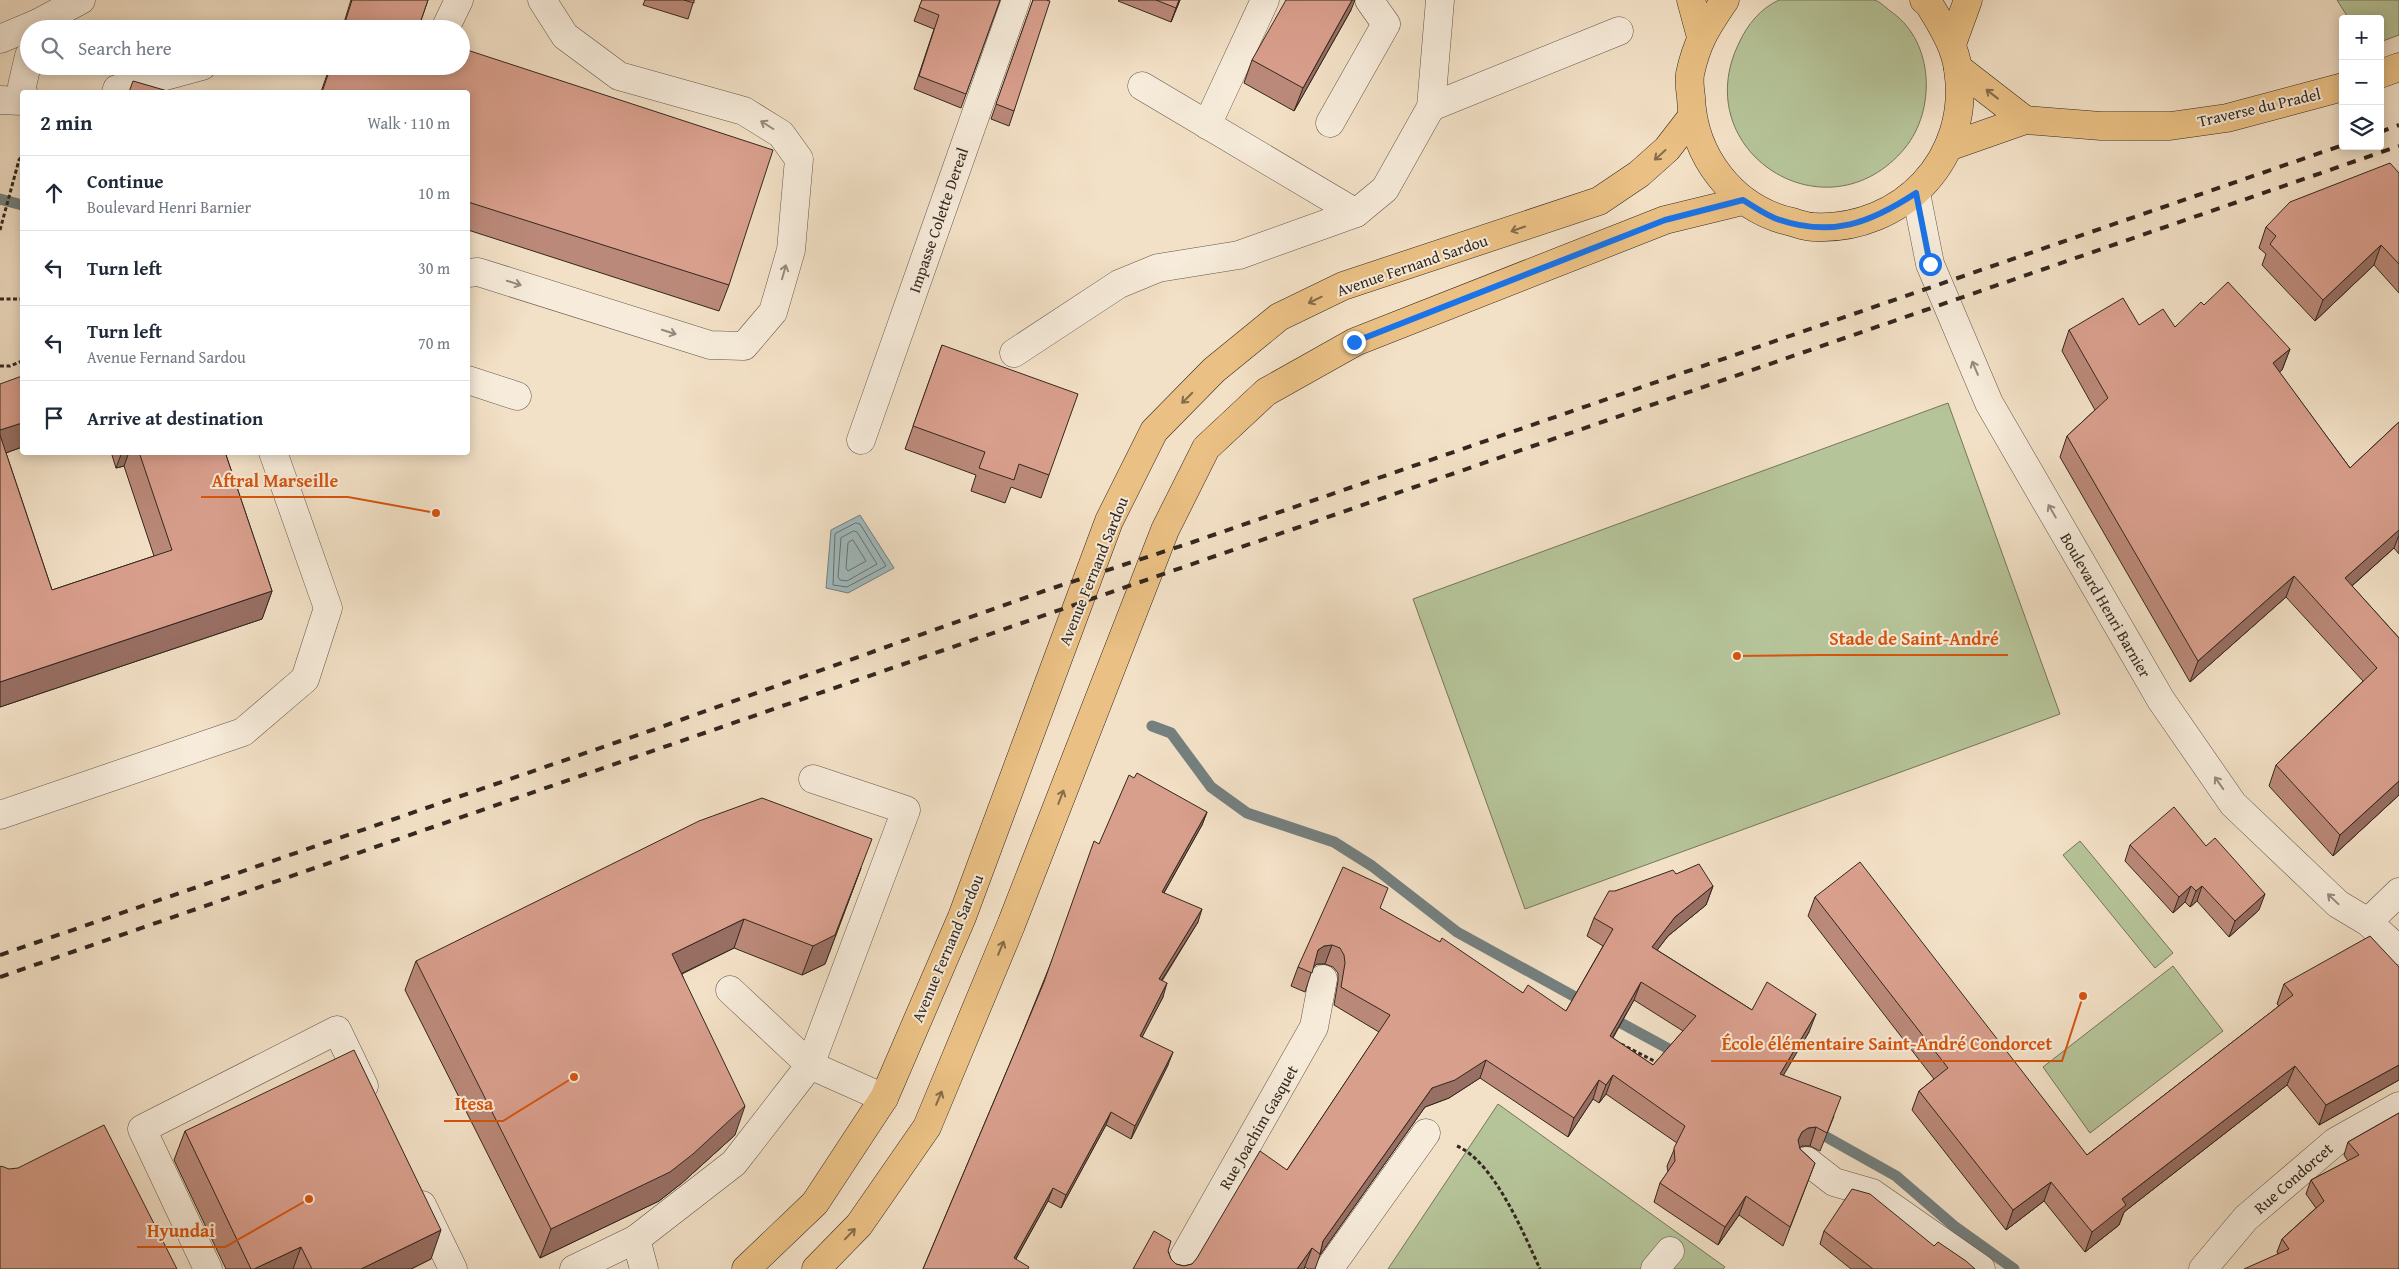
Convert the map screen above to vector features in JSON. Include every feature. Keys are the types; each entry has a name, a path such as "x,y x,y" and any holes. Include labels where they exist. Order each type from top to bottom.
{"main road":[{"path":"1691,0 1701,37"},
{"path":"1726,0 1701,37 1690,76 1691,118 1702,150 1719,178 1743,200 1776,219 1812,227 1849,225 1885,213 1916,193 1934,171 1948,147 1957,122 1959,104 1955,56 1968,0"},
{"path":"1924,0 1929,4 1955,56 2025,120"},
{"path":"2384,73 2399,67"},
{"name":"Traverse du Pradel","path":"1948,147 2025,120 2101,126 2170,126 2227,118 2339,88"},
{"name":"Avenue Fernand Sardou","path":"746,1269 815,1203 884,1098 962,917 1109,521 1154,431 1214,370 1279,317 1343,286 1599,201 1639,174 1667,149 1691,118"},
{"path":"816,1269 859,1225 927,1127 1011,925 1165,530 1206,448 1266,392 1354,342 1665,220 1743,200"}],"street":[{"path":"46,20 82,0"},
{"path":"449,20 459,0"},
{"path":"470,273 478,272 710,345 744,346 772,312 791,250 798,158 781,134 744,111 619,76 565,36 542,0"},
{"name":"Impasse Colette Dereal","path":"861,440 1016,0"},
{"path":"1207,125 1265,0"},
{"path":"1330,124 1386,24 1370,0"},
{"path":"1014,352 1119,284 1158,268 1239,255 1356,213 1385,189 1431,107 1440,0"},
{"path":"1431,107 1619,31"},
{"path":"0,39 20,32"},
{"path":"23,90 22,86 25,75"},
{"path":"117,90 169,75"},
{"path":"1142,86 1356,213"},
{"path":"0,100 20,101"},
{"name":"Boulevard Henri Barnier","path":"1916,193 1930,264 1989,403 2161,700 2233,804 2338,904 2368,922 2399,950"},
{"path":"470,381 517,396"},
{"path":"0,815 243,732 305,679 328,608 274,455"},
{"path":"574,1269 636,1240 734,1163 810,1065 906,810 813,779"},
{"path":"2368,922 2399,892"},
{"name":"Rue Joachim Gasquet","path":"1177,1269 1314,1027 1323,979"},
{"path":"730,990 810,1065 884,1098"},
{"path":"208,1269 142,1128 337,1030 376,1110"},
{"name":"Rue Condorcet","path":"2203,1269 2246,1218 2335,1142 2399,1106"},
{"path":"1329,1269 1426,1132"},
{"path":"1807,1161 1834,1182 1872,1192 1981,1269"},
{"path":"410,1181 454,1269"},
{"path":"636,1240 644,1269"}],"path":[{"path":"0,230 20,159"},
{"path":"0,299 20,299"},
{"path":"0,366 10,366 20,362"},
{"path":"1616,1041 1668,1069"},
{"path":"1426,1132 1467,1150 1493,1177 1540,1269"}],"green space":[{"path":"1779,0 1874,0 1881,3 1907,26 1917,41 1923,59 1926,78 1926,96 1922,115 1915,133 1905,148 1873,175 1839,186 1804,185 1773,171 1748,148 1732,118 1728,82 1739,43 1746,30 1761,12"},
{"path":"2337,0 2399,0 2399,35 2384,41 2384,15 2346,15"},
{"path":"1948,403 2060,714 1525,909 1413,599"},
{"path":"2080,841 2173,953 2155,968 2063,855"},
{"path":"2173,966 2223,1031 2090,1133 2043,1067"},
{"path":"1498,1104 1725,1267 1723,1269 1388,1269"}],"water":[{"path":"860,515 894,568 848,593 826,588 831,530"}],"building":[{"path":"352,0 428,0 421,20 346,20"},
{"path":"922,0 1000,0 966,94 919,76 939,15 919,7"},
{"path":"1033,0 1050,1 1014,111 996,104"},
{"path":"1156,0 1179,0 1176,8"},
{"path":"1286,0 1352,0 1303,88 1252,60"},
{"path":"470,51 773,150 729,285 470,203 470,90 323,90 328,75 470,75"},
{"path":"133,81 164,90 130,90"},
{"path":"2390,163 2399,173 2399,264 2381,245 2323,300 2270,244 2276,236 2266,227 2290,202"},
{"path":"2228,282 2290,349 2273,363 2350,468 2399,422 2399,530 2345,578 2399,638 2399,781 2340,835 2276,765 2377,668 2294,576 2198,661 2067,436 2108,398 2069,330 2123,298 2139,325 2163,309 2175,327 2201,302 2204,305"},
{"path":"942,345 1078,394 1049,475 1019,464 1014,480 979,468 985,452 913,426"},
{"path":"20,377 20,424 0,430 0,384"},
{"path":"0,435 52,590 172,550 140,455 226,455 272,591 0,682"},
{"path":"1137,773 1207,812 1162,892 1202,909 1159,979 1167,983 1140,1036 1173,1052 1135,1126 1111,1112 1066,1195 1053,1188 1014,1258 1029,1267 1028,1269 923,1269 1044,982 1094,841 1099,844 1129,775 1134,778"},
{"path":"762,798 872,839 835,935 813,946 744,919 672,954 745,1106 693,1154 670,1172 551,1229 416,961 699,821"},
{"path":"2174,807 2206,846 2215,838 2265,894 2235,921 2202,886 2196,891 2191,886 2179,897 2130,845"},
{"path":"1860,862 2087,1155 2293,995 2284,984 2370,936 2399,967 2399,1065 2326,1105 2295,1066 2122,1199 2126,1205 2092,1232 2051,1182 2013,1210 1919,1091 1948,1068 1815,897"},
{"path":"1699,864 1713,886 1675,917 1652,947 1752,1010 1767,982 1816,1014 1780,1074 1841,1097 1827,1133 1816,1127 1808,1128 1802,1132 1798,1140 1800,1149 1815,1163 1790,1227 1746,1196 1725,1227 1660,1183 1675,1161 1674,1148 1685,1126 1613,1075 1606,1085 1599,1080 1574,1118 1486,1060 1455,1080 1432,1088 1323,1241 1320,1254 1312,1248 1297,1269 1133,1269 1154,1231 1171,1241 1168,1251 1171,1259 1176,1264 1184,1266 1192,1264 1260,1151 1287,1170 1390,1015 1341,987 1345,963 1344,955 1340,948 1332,945 1324,946 1318,950 1312,973 1298,967 1343,867 1388,888 1380,908 1440,942 1442,938 1523,993 1528,985 1566,1011 1613,929 1594,918 1609,891 1615,891 1673,870 1676,874","holes":["1641,982 1696,1016 1653,1065 1610,1036"]},
{"path":"354,1050 441,1230 361,1269 312,1269 301,1247 251,1269 185,1131"},
{"path":"2399,1113 2399,1269 2244,1269 2289,1249 2282,1239 2324,1201 2311,1180 2359,1155 2348,1142"},
{"path":"104,1125 177,1269 0,1269 0,1167 18,1168"},
{"path":"1852,1189 1870,1194 1934,1246 1938,1242 1975,1269 1873,1269 1824,1231"}],"waterway":[{"path":"0,199 20,204"},
{"path":"1152,726 1171,733 1211,787 1247,813 1334,842 1372,866 1457,932 1588,1004"},
{"path":"1608,1016 1680,1055"},
{"path":"1814,1130 1896,1176 1954,1226 2014,1269"}],"railway":[{"path":"2384,131 2399,125"},
{"path":"0,955 658,728 1044,591 1193,542 2339,146"},
{"path":"0,977 2399,146"}],"place":[{"name":"Aftral Marseille","path":"436,513"},
{"name":"Stade de Saint-André","path":"1737,656"},
{"name":"École élémentaire Saint-André Condorcet","path":"2083,996"},
{"name":"Itesa","path":"574,1077"},
{"name":"Hyundai","path":"309,1199"}],"route":[{"path":"1354,342 1665,220 1743,200 1776,219 1812,227 1849,225 1885,213 1916,193 1930,264"}]}
